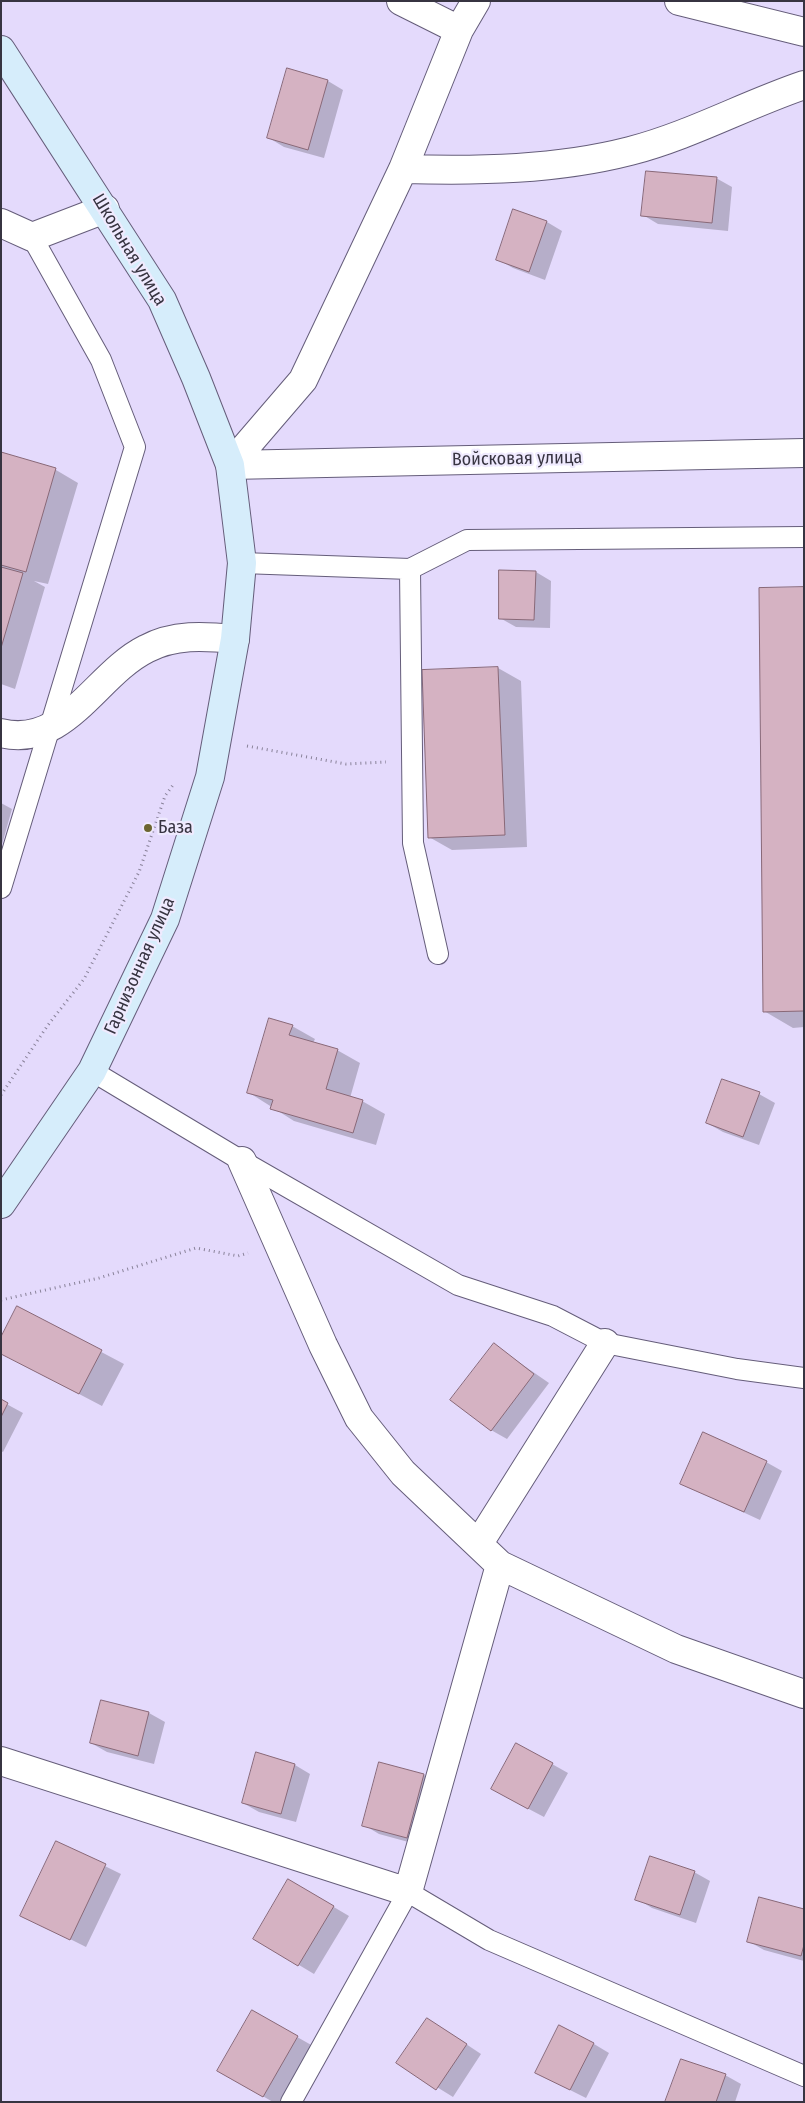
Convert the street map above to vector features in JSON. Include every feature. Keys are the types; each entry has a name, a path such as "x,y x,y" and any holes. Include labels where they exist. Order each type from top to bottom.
{"street":[{"path":"401,1 459,30"},
{"path":"230,465 303,380 403,169 459,30 476,1"},
{"path":"679,1 804,32"},
{"name":"Школьная улица","path":"1,50 162,300 196,378 230,465"},
{"path":"403,169 478,171 566,163 630,151 804,85"},
{"path":"1,223 32,237 105,209"},
{"name":"Войсковая улица","path":"230,465 804,453"},
{"name":"Гарнизонная улица","path":"1,1204 92,1071 165,918 210,776 235,639 242,563 230,465"},
{"path":"1,733 15,737 39,734 86,701 113,674 145,649 172,639 195,636 235,639"},
{"path":"242,1162 323,1345 359,1418 403,1473 479,1543 500,1565 676,1649 804,1694"},
{"path":"479,1543 605,1343"},
{"path":"1,1761 408,1892 500,1565"}],"lane":[{"path":"1,888 135,447 101,360 32,237"},
{"path":"242,563 410,569 467,540 804,537"},
{"path":"410,569 413,843 438,954"},
{"path":"92,1071 242,1162 458,1286 553,1316 605,1343 737,1369 804,1378"},
{"path":"291,2102 408,1892 489,1940 804,2076"}],"path":[{"path":"246,746 346,764 412,760"},
{"path":"1,1095 48,1026 84,980 139,872 165,796 177,781"},
{"path":"1,1300 99,1278 196,1248 238,1256 278,1244"}],"building":[{"path":"287,68 328,80 308,150 267,138"},
{"path":"646,171 717,177 712,223 641,216"},
{"path":"513,209 547,221 529,272 496,260"},
{"path":"1,452 56,468 26,572 1,565"},
{"path":"1,567 23,573 1,648"},
{"path":"499,570 536,571 534,620 499,619"},
{"path":"804,587 804,1011 763,1012 759,588"},
{"path":"498,667 505,835 428,838 422,670"},
{"path":"269,1018 293,1025 289,1035 338,1049 326,1089 363,1100 353,1133 270,1109 273,1100 247,1093"},
{"path":"722,1079 760,1092 743,1137 706,1123"},
{"path":"17,1306 102,1350 79,1394 1,1354 1,1337"},
{"path":"494,1343 534,1374 491,1431 450,1400"},
{"path":"1,1399 8,1403 1,1417"},
{"path":"703,1432 767,1461 744,1512 680,1484"},
{"path":"101,1700 149,1712 138,1756 90,1743"},
{"path":"516,1743 553,1763 528,1809 491,1789"},
{"path":"256,1752 295,1764 281,1814 242,1803"},
{"path":"379,1762 424,1774 407,1838 362,1826"},
{"path":"56,1841 106,1864 70,1940 20,1916"},
{"path":"650,1856 695,1871 680,1915 635,1900"},
{"path":"288,1879 334,1906 298,1966 253,1939"},
{"path":"759,1897 804,1909 804,1945 801,1956 747,1942"},
{"path":"252,2010 298,2036 263,2097 217,2071"},
{"path":"427,2018 467,2044 436,2090 396,2063"},
{"path":"559,2025 594,2043 570,2090 535,2073"},
{"path":"681,2059 726,2074 716,2102 665,2102"}],"place":[{"name":"База","path":"148,828"}]}
